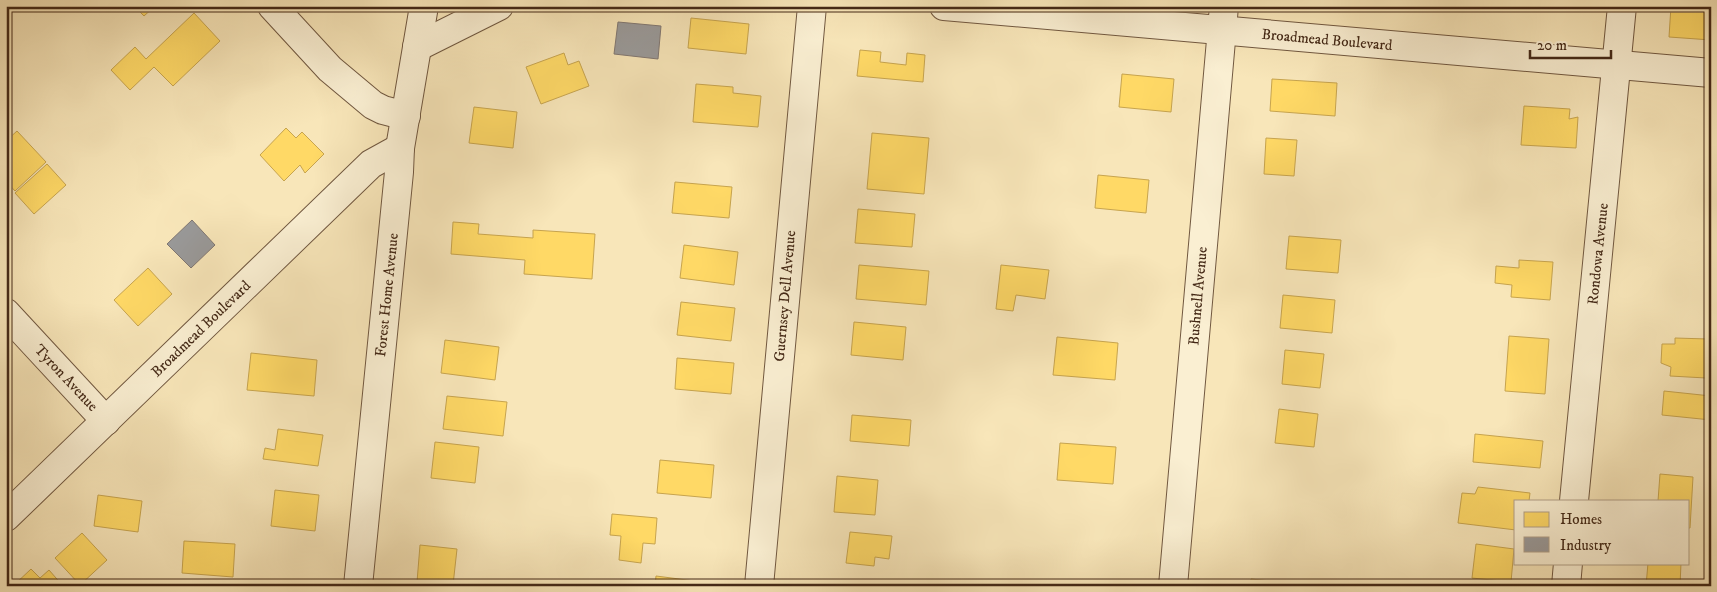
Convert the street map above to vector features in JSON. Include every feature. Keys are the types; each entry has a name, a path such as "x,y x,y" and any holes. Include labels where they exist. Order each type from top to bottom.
{"street":[{"path":"272,6 337,75 373,105 383,110 406,116"},
{"name":"Forest Home Avenue","path":"358,586 400,172 400,148 424,6"},
{"path":"417,47 499,6"},
{"name":"Guernsey Dell Avenue","path":"759,586 812,6"},
{"name":"Broadmead Boulevard","path":"944,6 1223,18 1617,65 1711,73"},
{"name":"Rondowa Avenue","path":"1574,500 1622,6"},
{"name":"Bushnell Avenue","path":"1173,586 1223,18"},
{"name":"Broadmead Boulevard","path":"6,517 371,164 400,148"},
{"name":"Tyron Avenue","path":"6,313 106,421"},
{"path":"1566,586 1568,564"}],"building: Homes":[{"path":"134,6 155,6 144,16"},
{"path":"1671,6 1711,6 1711,40 1669,37"},
{"path":"194,13 220,41 173,86 154,67 130,90 111,70 135,47 146,59"},
{"path":"691,18 749,24 746,54 688,48"},
{"path":"860,50 881,52 880,62 906,65 907,53 925,55 923,82 857,76"},
{"path":"564,53 568,65 579,61 589,86 541,104 526,67"},
{"path":"1122,74 1174,79 1171,112 1119,107"},
{"path":"1272,79 1337,83 1335,116 1270,111"},
{"path":"696,84 733,87 733,93 761,96 758,127 693,122"},
{"path":"1524,106 1570,109 1569,119 1578,117 1576,148 1521,145"},
{"path":"474,107 517,112 513,148 469,143"},
{"path":"286,128 296,138 302,132 324,154 305,173 300,165 284,181 260,155"},
{"path":"17,131 46,162 15,191 6,181 6,141"},
{"path":"872,133 929,138 924,194 867,189"},
{"path":"1266,138 1297,140 1294,176 1264,174"},
{"path":"47,164 66,185 34,214 15,193"},
{"path":"1098,175 1149,180 1146,213 1095,208"},
{"path":"675,182 732,187 729,218 672,213"},
{"path":"858,209 915,214 912,247 855,243"},
{"path":"453,222 479,224 478,234 533,238 533,230 595,234 592,279 524,274 525,260 451,254"},
{"path":"1289,236 1341,240 1338,273 1286,269"},
{"path":"684,245 738,252 734,285 680,278"},
{"path":"1519,260 1553,262 1550,300 1511,297 1512,285 1495,283 1496,266 1519,268"},
{"path":"859,265 929,271 926,305 856,299"},
{"path":"1001,265 1049,270 1045,299 1016,295 1013,311 996,309"},
{"path":"148,268 172,294 138,326 114,300"},
{"path":"1283,295 1335,300 1332,333 1280,328"},
{"path":"681,302 735,308 731,341 677,335"},
{"path":"854,322 906,327 903,360 851,355"},
{"path":"1509,336 1549,339 1545,394 1505,391"},
{"path":"1057,337 1118,343 1115,380 1053,375"},
{"path":"1675,338 1708,339 1706,378 1670,376 1671,367 1661,363 1662,344 1675,344"},
{"path":"445,340 499,347 495,380 441,373"},
{"path":"1285,350 1324,354 1320,388 1282,384"},
{"path":"251,353 317,360 314,396 247,390"},
{"path":"677,358 734,363 731,394 675,389"},
{"path":"1664,391 1711,396 1711,420 1662,415"},
{"path":"447,396 507,402 503,436 443,429"},
{"path":"1279,409 1318,414 1314,447 1275,443"},
{"path":"852,415 911,420 909,446 850,441"},
{"path":"278,429 323,435 318,466 263,459 265,448 275,450"},
{"path":"1475,434 1543,441 1540,468 1473,462"},
{"path":"435,442 479,447 475,483 431,478"},
{"path":"1060,443 1116,447 1113,484 1057,480"},
{"path":"660,460 714,465 711,498 657,493"},
{"path":"1660,474 1693,477 1690,528 1690,500 1658,500"},
{"path":"837,476 878,480 875,515 834,512"},
{"path":"1478,487 1530,493 1529,500 1514,500 1514,530 1458,523 1462,493 1475,494"},
{"path":"275,490 319,495 315,531 271,526"},
{"path":"98,495 142,501 138,532 94,526"},
{"path":"612,514 657,518 655,544 643,543 641,563 619,560 621,536 610,535"},
{"path":"850,532 892,536 889,559 875,557 874,566 846,563"},
{"path":"82,533 107,560 80,585 55,558"},
{"path":"184,541 235,544 233,577 182,573"},
{"path":"1476,544 1514,549 1511,582 1472,578"},
{"path":"420,545 457,549 453,585 417,582"},
{"path":"1648,564 1681,564 1680,586 1646,586"},
{"path":"31,569 40,578 49,570 63,586 13,586"},
{"path":"656,576 710,583 710,586 655,586"},
{"path":"1251,579 1302,584 1302,586 1250,586"}],"building: Industry":[{"path":"618,22 661,26 658,59 614,54"},
{"path":"192,220 215,245 191,268 167,244"}]}
